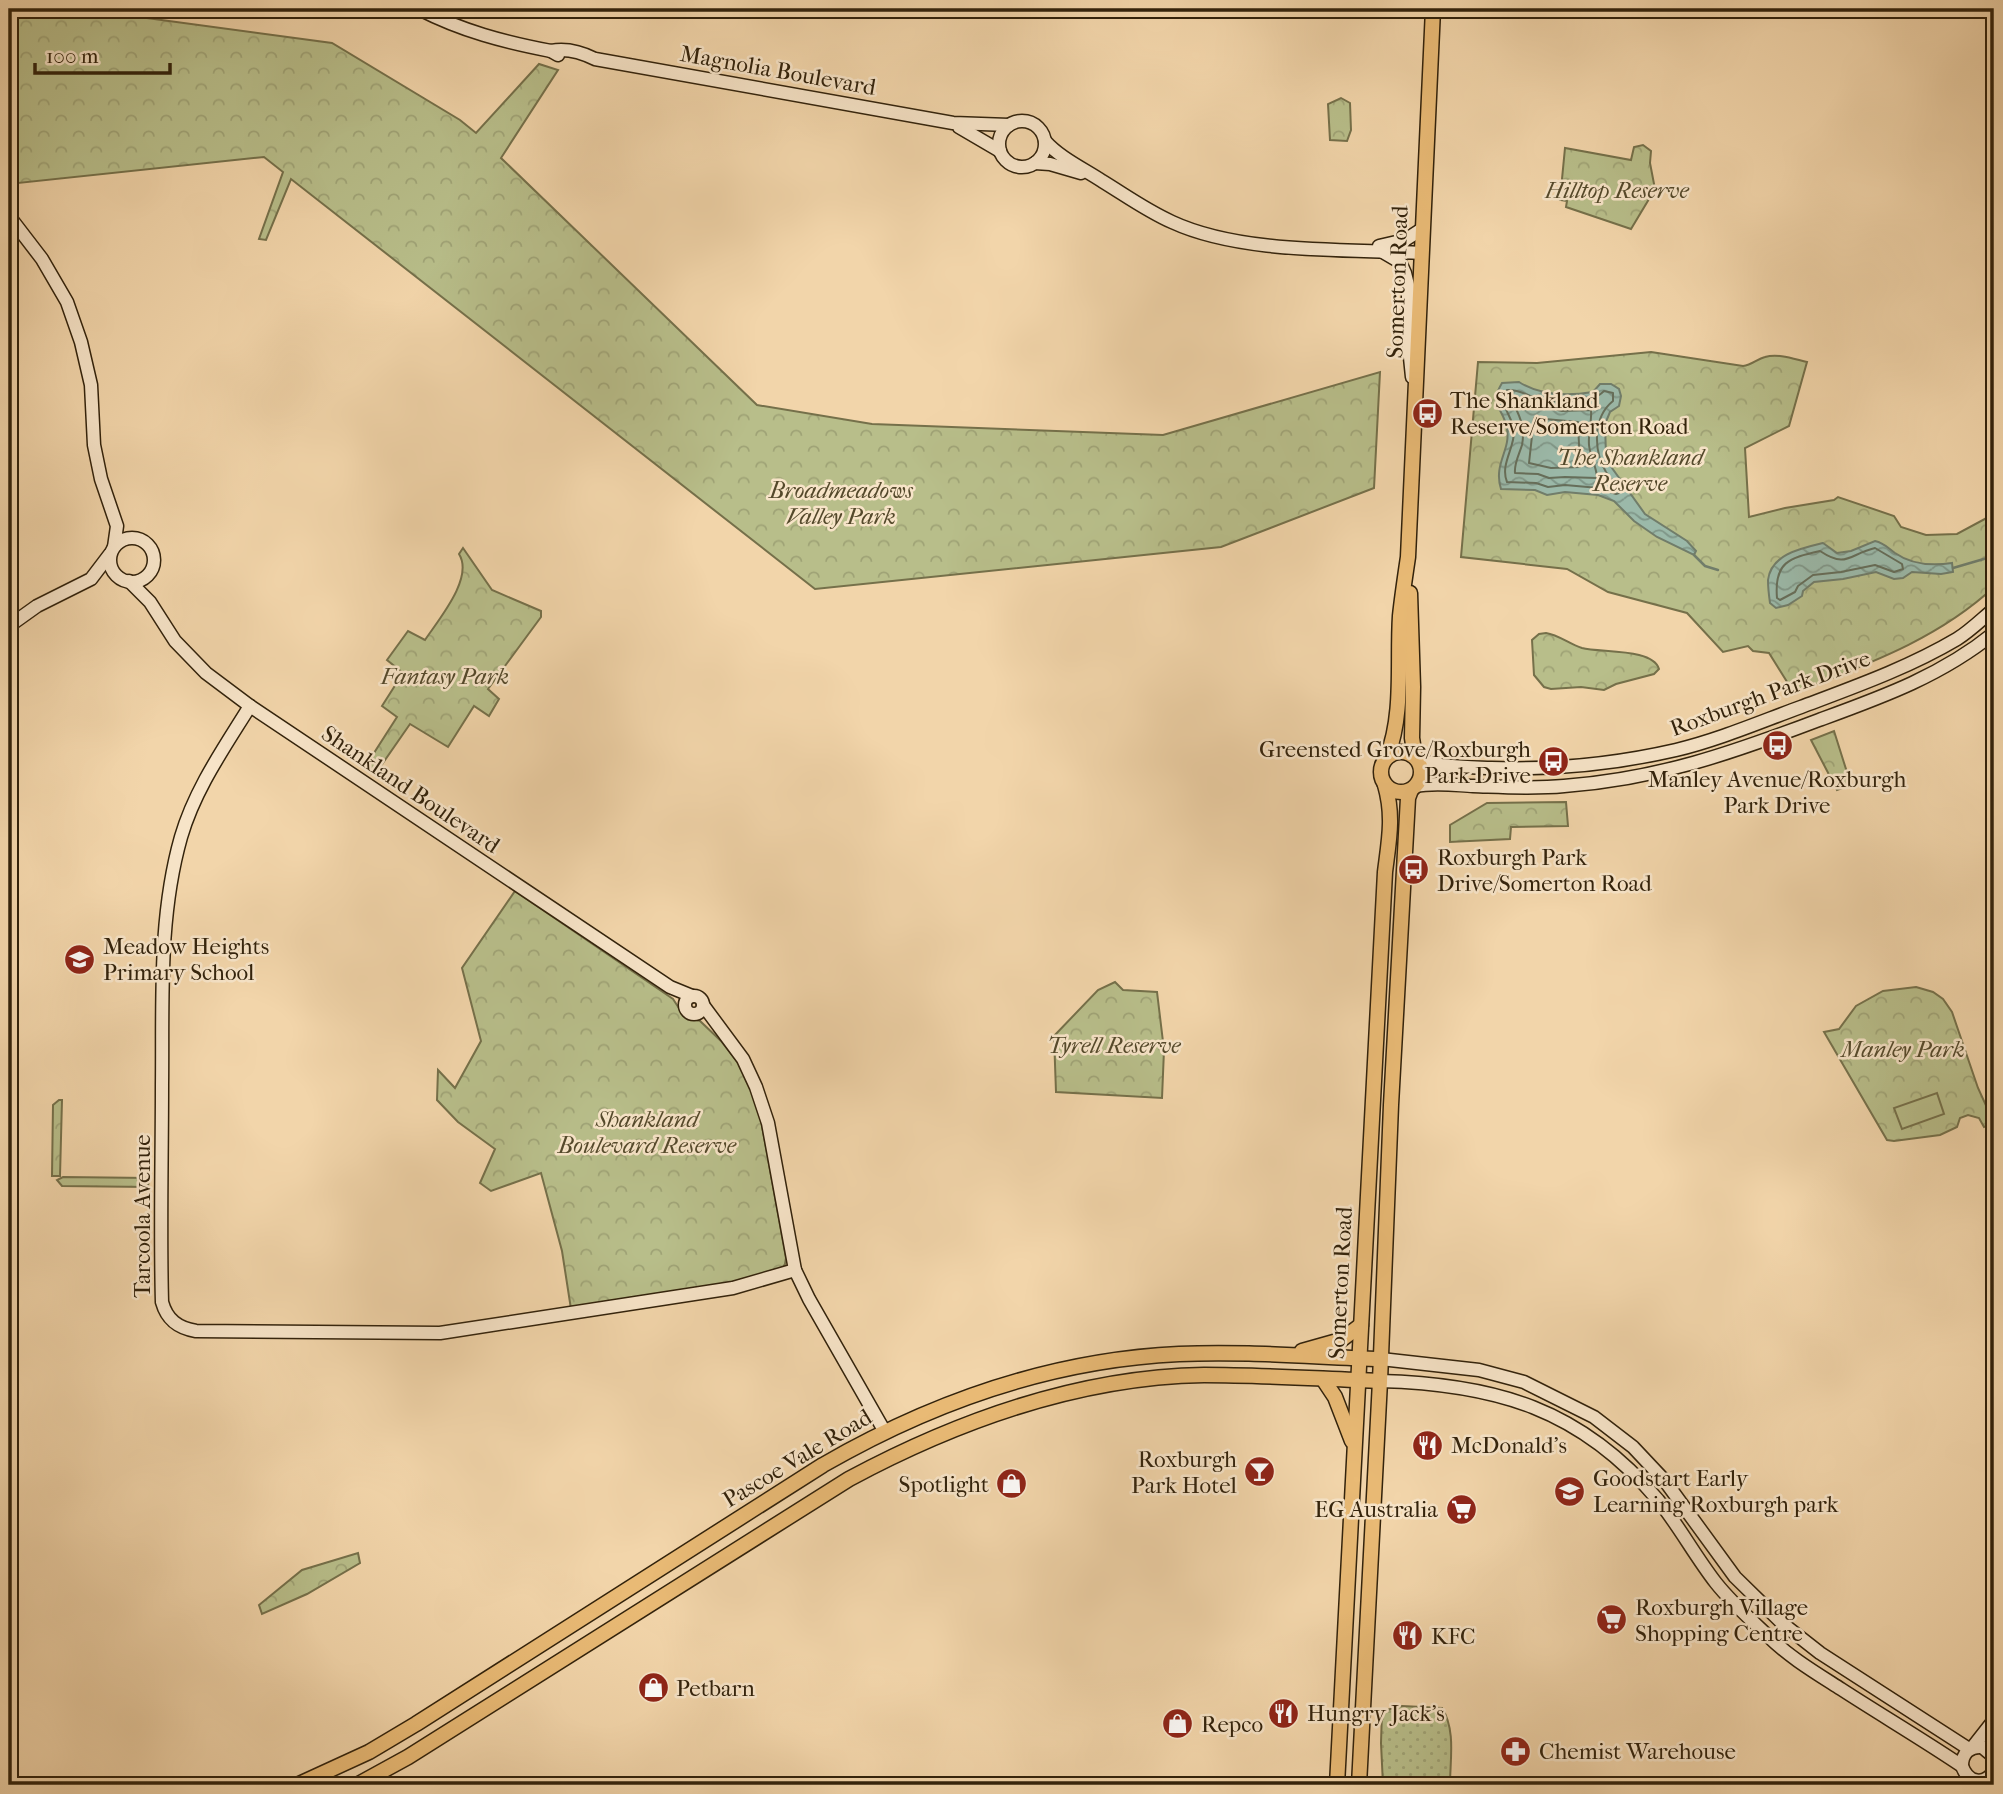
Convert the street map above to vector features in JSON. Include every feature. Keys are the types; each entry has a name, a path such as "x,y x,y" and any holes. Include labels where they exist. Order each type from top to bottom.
{"main road":[{"name":"Somerton Road","path":"1416,759 1412,738 1408,557 1433,9"},
{"name":"Somerton Road","path":"1387,757 1395,736 1398,716 1400,615 1408,557"},
{"path":"1404,752 1416,759 1421,771 1413,788 1394,791 1385,785 1381,768 1387,757 1404,752"},
{"name":"Somerton Road","path":"1337,1785 1385,872 1392,820 1391,804 1385,785"},
{"name":"Somerton Road","path":"1359,1785 1394,1056 1413,788"},
{"path":"1283,1356 1341,1340 1361,1325"},
{"name":"Pascoe Vale Road","path":"297,1785 369,1752 427,1717 823,1465 941,1406 1012,1381 1076,1366 1124,1359 1205,1354 1381,1359"},
{"path":"1124,1359 1138,1369 1143,1380"},
{"name":"Pascoe Vale Road","path":"357,1785 440,1737 804,1507 897,1454 964,1424 1020,1405 1064,1394 1143,1380 1203,1376 1380,1381"},
{"path":"1323,1379 1335,1397 1354,1446"},
{"path":"1342,1684 1364,1685"},
{"path":"427,1717 440,1737"}],"street":[{"name":"Magnolia Boulevard","path":"419,9 476,34 551,51 567,50 595,59 953,123 1009,125"},
{"path":"1035,163 1043,154 1045,141 1042,131 1030,122 1022,121 1009,125 1000,136 1000,152 1006,160 1017,166 1035,163 1069,169 1101,180"},
{"name":"Magnolia Boulevard","path":"953,123 1000,152"},
{"path":"1045,141 1055,151 1173,223 1224,239 1250,244 1421,253"},
{"path":"9,216 42,259 67,302 74,322 89,376 94,444 101,479 117,526 112,550 112,570 127,581"},
{"path":"1358,250 1405,240 1422,229"},
{"path":"1381,251 1400,262 1408,285 1408,338 1415,398"},
{"path":"117,526 149,547 153,554 149,573 150,603"},
{"path":"9,626 37,606 90,579 112,550 125,539 138,539"},
{"path":"90,579 140,580 149,573"},
{"name":"Shankland Boulevard","path":"127,581 150,603 175,641 206,673 250,706 670,987 725,1034 743,1059 768,1123 795,1270 885,1432"},
{"name":"Roxburgh Park Drive","path":"1416,759 1439,765 1517,769 1617,761 1676,750 1732,733 1912,663 1959,637 1994,609"},
{"name":"Roxburgh Park Drive","path":"1413,788 1431,783 1516,788 1562,786 1620,780 1688,766 1737,751 1927,678 1971,652 1994,633"},
{"name":"Tarcoola Avenue","path":"250,706 211,768 192,807 181,837 164,930 160,1245 162,1302 164,1311 172,1321 182,1328 196,1331 440,1333 733,1288 795,1270"},
{"path":"1732,733 1737,751"},
{"path":"1617,761 1620,780"},
{"path":"1381,1359 1479,1370 1524,1382 1594,1416 1633,1447 1665,1481 1735,1577 1783,1624 1820,1654 1971,1749 1982,1747 1994,1757"},
{"path":"1380,1381 1459,1387 1496,1394 1552,1415 1588,1435 1626,1466 1659,1502 1717,1584 1770,1639 1808,1668 1962,1766"},
{"path":"1994,1720 1962,1760 1968,1777 1978,1781 1989,1778 1994,1771"}],"green space":[{"name":"Broadmeadows Valley Park","path":"9,9 80,9 332,43 460,120 476,133 539,64 558,70 501,158 757,405 872,424 1163,435 1380,372 1374,488 1221,547 815,589 291,179 266,240 259,239 283,172 264,157 9,184"},
{"path":"1341,98 1350,103 1351,130 1347,141 1330,140 1328,104"},
{"name":"Hilltop Reserve","path":"1643,145 1651,151 1650,163 1655,189 1631,229 1566,207 1567,201 1560,200 1565,148 1631,160 1634,147"},
{"name":"The Shankland Reserve","path":"1651,352 1743,366 1770,356 1807,362 1789,426 1745,448 1749,517 1838,497 1894,516 1901,527 1926,535 1957,534 1994,514 1994,587 1972,606 1924,636 1873,661 1794,693 1769,653 1753,651 1748,646 1723,652 1687,613 1608,592 1567,569 1461,557 1478,362 1537,363"},
{"name":"Fantasy Park","path":"463,548 492,590 541,611 541,617 488,689 499,699 489,716 474,706 448,747 410,724 376,773 365,767 397,717 382,706 403,673 387,660 408,631 425,640 438,621 459,586 462,564 459,554"},
{"path":"1546,633 1582,648 1637,654 1655,662 1659,669 1654,674 1604,690 1544,687 1534,675 1532,640 1539,634"},
{"path":"1834,731 1851,785 1837,790 1811,740"},
{"path":"1566,802 1568,826 1511,827 1510,839 1450,842 1450,825 1487,803"},
{"name":"Shankland Boulevard Reserve","path":"515,891 673,999 684,1016 700,1021 721,1041 739,1064 760,1115 786,1258 781,1270 732,1284 571,1309 562,1251 541,1173 491,1191 480,1183 495,1149 458,1122 437,1100 438,1070 455,1088 481,1041 462,968"},
{"name":"Tyrell Reserve","path":"1115,982 1123,990 1157,992 1164,1050 1162,1098 1056,1092 1054,1036 1098,990"},
{"name":"Manley Park","path":"1916,987 1933,992 1943,999 1952,1012 1978,1088 1994,1123 1984,1127 1979,1118 1968,1115 1960,1118 1957,1127 1940,1135 1887,1140 1824,1032 1839,1029 1856,1006 1883,991"},
{"path":"1937,1093 1944,1114 1902,1129 1894,1108"},
{"path":"62,1100 60,1176 52,1176 53,1105"},
{"path":"63,1177 149,1178 148,1187 62,1186 57,1180"},
{"path":"358,1553 360,1563 307,1594 262,1614 259,1605 302,1570"},
{"path":"1402,1706 1442,1708 1451,1735 1450,1785 1383,1785 1382,1711"}],"water":[{"path":"1519,382 1536,390 1555,394 1593,392 1600,384 1611,384 1619,389 1619,406 1610,412 1605,424 1606,455 1612,468 1645,514 1687,541 1696,551 1694,555 1657,537 1634,521 1614,501 1598,495 1565,492 1547,495 1535,490 1501,489 1499,472 1508,437 1496,397 1502,383"},
{"path":"1875,541 1915,562 1952,563 1953,572 1912,572 1903,578 1894,579 1876,572 1814,582 1803,591 1802,596 1788,605 1776,608 1770,603 1770,571 1781,558 1823,543 1837,553 1851,551"}],"waterway":[{"path":"1694,555 1705,566 1718,570"},
{"path":"1953,568 1994,556"}],"place":[{"name":"The Shankland Reserve/Somerton Road","path":"1427,413"},
{"name":"Manley Avenue/Roxburgh Park Drive","path":"1777,745"},
{"name":"Greensted Grove/Roxburgh Park Drive","path":"1554,762"},
{"name":"Roxburgh Park Drive/Somerton Road","path":"1414,870"},
{"name":"Meadow Heights Primary School","path":"80,959"},
{"name":"McDonald's","path":"1428,1445"},
{"name":"Roxburgh Park Hotel","path":"1260,1472"},
{"name":"Spotlight","path":"1012,1484"},
{"name":"Goodstart Early Learning Roxburgh park","path":"1570,1491"},
{"name":"EG Australia","path":"1461,1509"},
{"name":"Roxburgh Village Shopping Centre","path":"1612,1620"},
{"name":"KFC","path":"1408,1636"},
{"name":"Petbarn","path":"653,1688"},
{"name":"Hungry Jack's","path":"1284,1713"},
{"name":"Repco","path":"1178,1724"},
{"name":"Chemist Warehouse","path":"1516,1751"}]}
